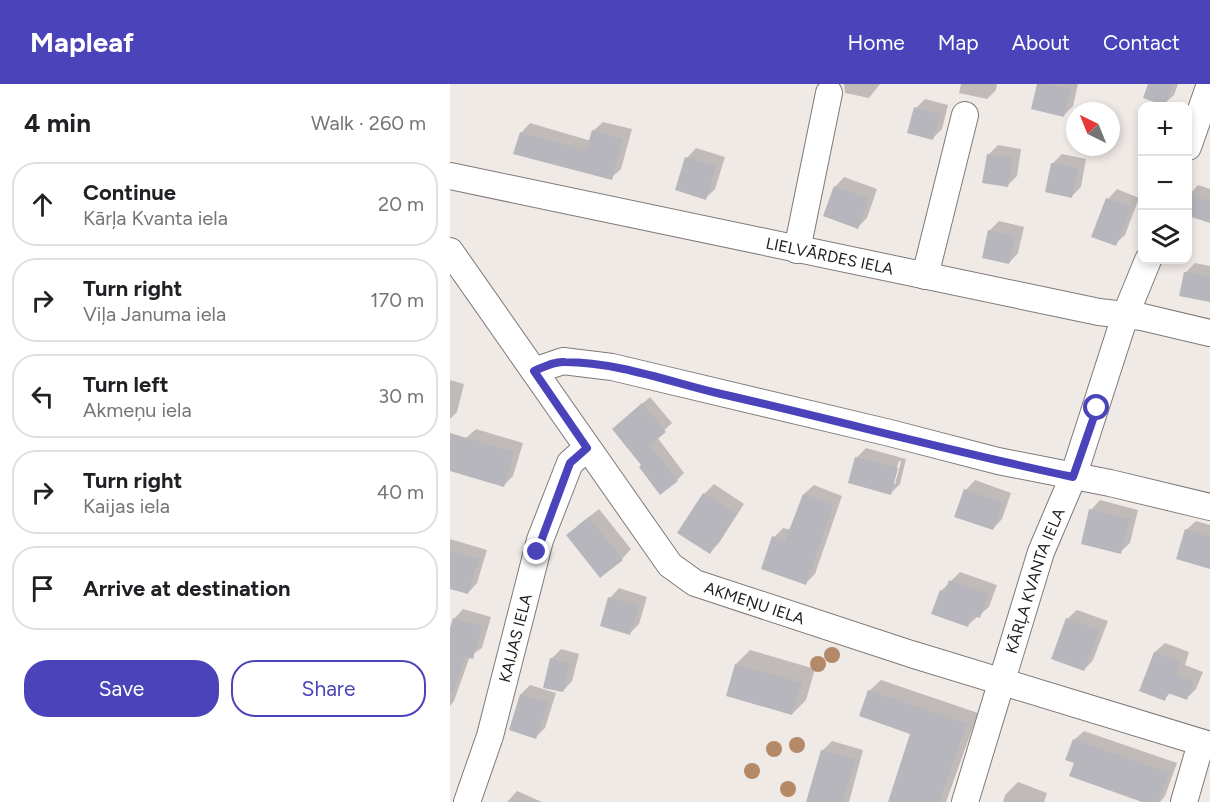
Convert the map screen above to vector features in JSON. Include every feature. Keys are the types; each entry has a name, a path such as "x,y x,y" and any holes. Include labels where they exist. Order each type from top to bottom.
{"street":[{"path":"1192,136 1210,84"},
{"path":"797,250 829,93"},
{"path":"925,276 965,115"},
{"name":"LIELVĀRDES IELA","path":"450,176 797,250 1125,316 1142,317 1210,333"},
{"name":"AKMEŅU IELA","path":"450,251 670,565 695,583 1000,682 1205,744"},
{"name":"KĀRĻA KVANTA IELA","path":"965,802 1041,552 1073,477 1125,316 1146,264"},
{"path":"534,371 563,361 612,368 890,433 998,461 1110,483 1210,507"},
{"name":"KAIJAS IELA","path":"467,802 489,736 540,540 570,463 587,448"},
{"path":"1184,802 1205,744"}],"building":[{"path":"1037,84 1071,88 1064,117 1031,109"},
{"path":"1148,84 1173,84 1166,102 1154,102 1143,98"},
{"path":"914,107 940,115 933,140 907,133"},
{"path":"592,130 623,139 612,180 513,154 520,132 586,151"},
{"path":"987,154 1013,158 1008,187 982,183"},
{"path":"685,157 716,166 706,200 675,190"},
{"path":"1051,163 1078,168 1072,198 1045,192"},
{"path":"834,186 869,199 858,229 823,216"},
{"path":"1192,195 1210,201 1210,223 1192,217"},
{"path":"1106,198 1131,207 1116,246 1091,237"},
{"path":"988,230 1015,236 1009,264 982,258"},
{"path":"1184,272 1210,277 1210,302 1179,296"},
{"path":"642,403 666,432 650,445 678,481 660,495 639,467 641,465 612,429"},
{"path":"450,433 514,452 504,487 450,471"},
{"path":"855,457 898,468 891,495 848,483"},
{"path":"964,489 1003,503 993,530 954,517"},
{"path":"703,493 736,514 710,554 677,533"},
{"path":"803,494 833,505 806,585 761,569 772,536 785,541"},
{"path":"1089,509 1130,519 1121,554 1081,544"},
{"path":"589,517 623,560 600,578 566,535"},
{"path":"1185,529 1210,537 1210,569 1176,559"},
{"path":"450,550 479,559 468,594 450,589"},
{"path":"949,580 988,594 980,618 972,615 968,627 931,614 940,590 945,592"},
{"path":"608,597 639,606 630,635 600,626"},
{"path":"453,618 482,626 473,659 465,657 453,692 450,691 450,628"},
{"path":"1066,618 1099,630 1084,671 1051,659"},
{"path":"1154,652 1181,662 1176,674 1194,681 1187,700 1168,693 1165,701 1139,691"},
{"path":"550,658 570,663 563,692 543,688"},
{"path":"735,664 802,683 792,715 726,696"},
{"path":"868,690 967,724 939,802 888,802 910,734 859,716"},
{"path":"520,694 548,702 536,739 509,730"},
{"path":"1073,739 1169,773 1158,802 1142,802 1069,776 1074,763 1065,760"},
{"path":"821,750 855,759 843,802 806,802"}],"route":[{"path":"537,552 570,463 587,448 534,371 563,361 612,368 1073,477 1097,408"}]}
